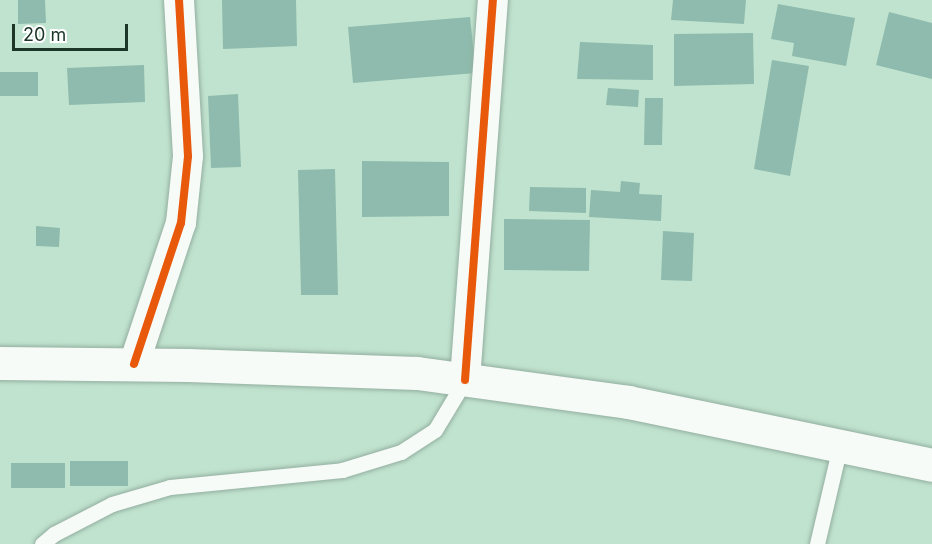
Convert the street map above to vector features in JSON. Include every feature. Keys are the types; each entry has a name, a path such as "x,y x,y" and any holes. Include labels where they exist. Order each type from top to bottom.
{"main road":[{"path":"0,363 134,364 417,373 628,402 932,465"}],"street":[{"path":"134,364 182,223 188,156 179,0"},
{"path":"465,380 493,0"}],"lane":[{"path":"42,544 54,534 112,504 170,487 342,470 401,453 435,430 465,380"},
{"path":"817,544 840,446"}],"building":[{"path":"18,0 45,0 46,23 18,24"},
{"path":"222,0 296,0 297,46 223,49"},
{"path":"673,0 746,0 744,24 671,20"},
{"path":"778,4 855,18 846,66 792,56 794,43 771,39"},
{"path":"889,12 932,23 932,79 876,65"},
{"path":"470,17 476,73 353,83 348,27"},
{"path":"753,33 754,84 674,86 674,34"},
{"path":"580,42 653,45 653,80 577,79"},
{"path":"772,60 809,66 790,176 754,169"},
{"path":"144,65 145,102 69,105 67,68"},
{"path":"0,72 38,72 38,96 0,96"},
{"path":"608,88 639,90 638,107 606,105"},
{"path":"238,94 241,167 211,168 208,96"},
{"path":"645,98 663,98 662,145 644,145"},
{"path":"362,161 449,162 449,216 362,217"},
{"path":"335,169 338,295 301,295 298,170"},
{"path":"621,181 640,183 639,194 662,195 661,221 589,217 591,190 620,192"},
{"path":"530,187 586,188 586,213 529,211"},
{"path":"504,219 590,220 589,271 504,270"},
{"path":"36,226 60,228 59,247 36,246"},
{"path":"663,231 694,233 692,281 661,280"},
{"path":"70,461 128,461 128,486 70,486"},
{"path":"11,463 65,463 65,488 11,488"}],"cycle path":[{"path":"134,364 181,223 188,156 179,0"},
{"path":"465,380 493,0"}]}
